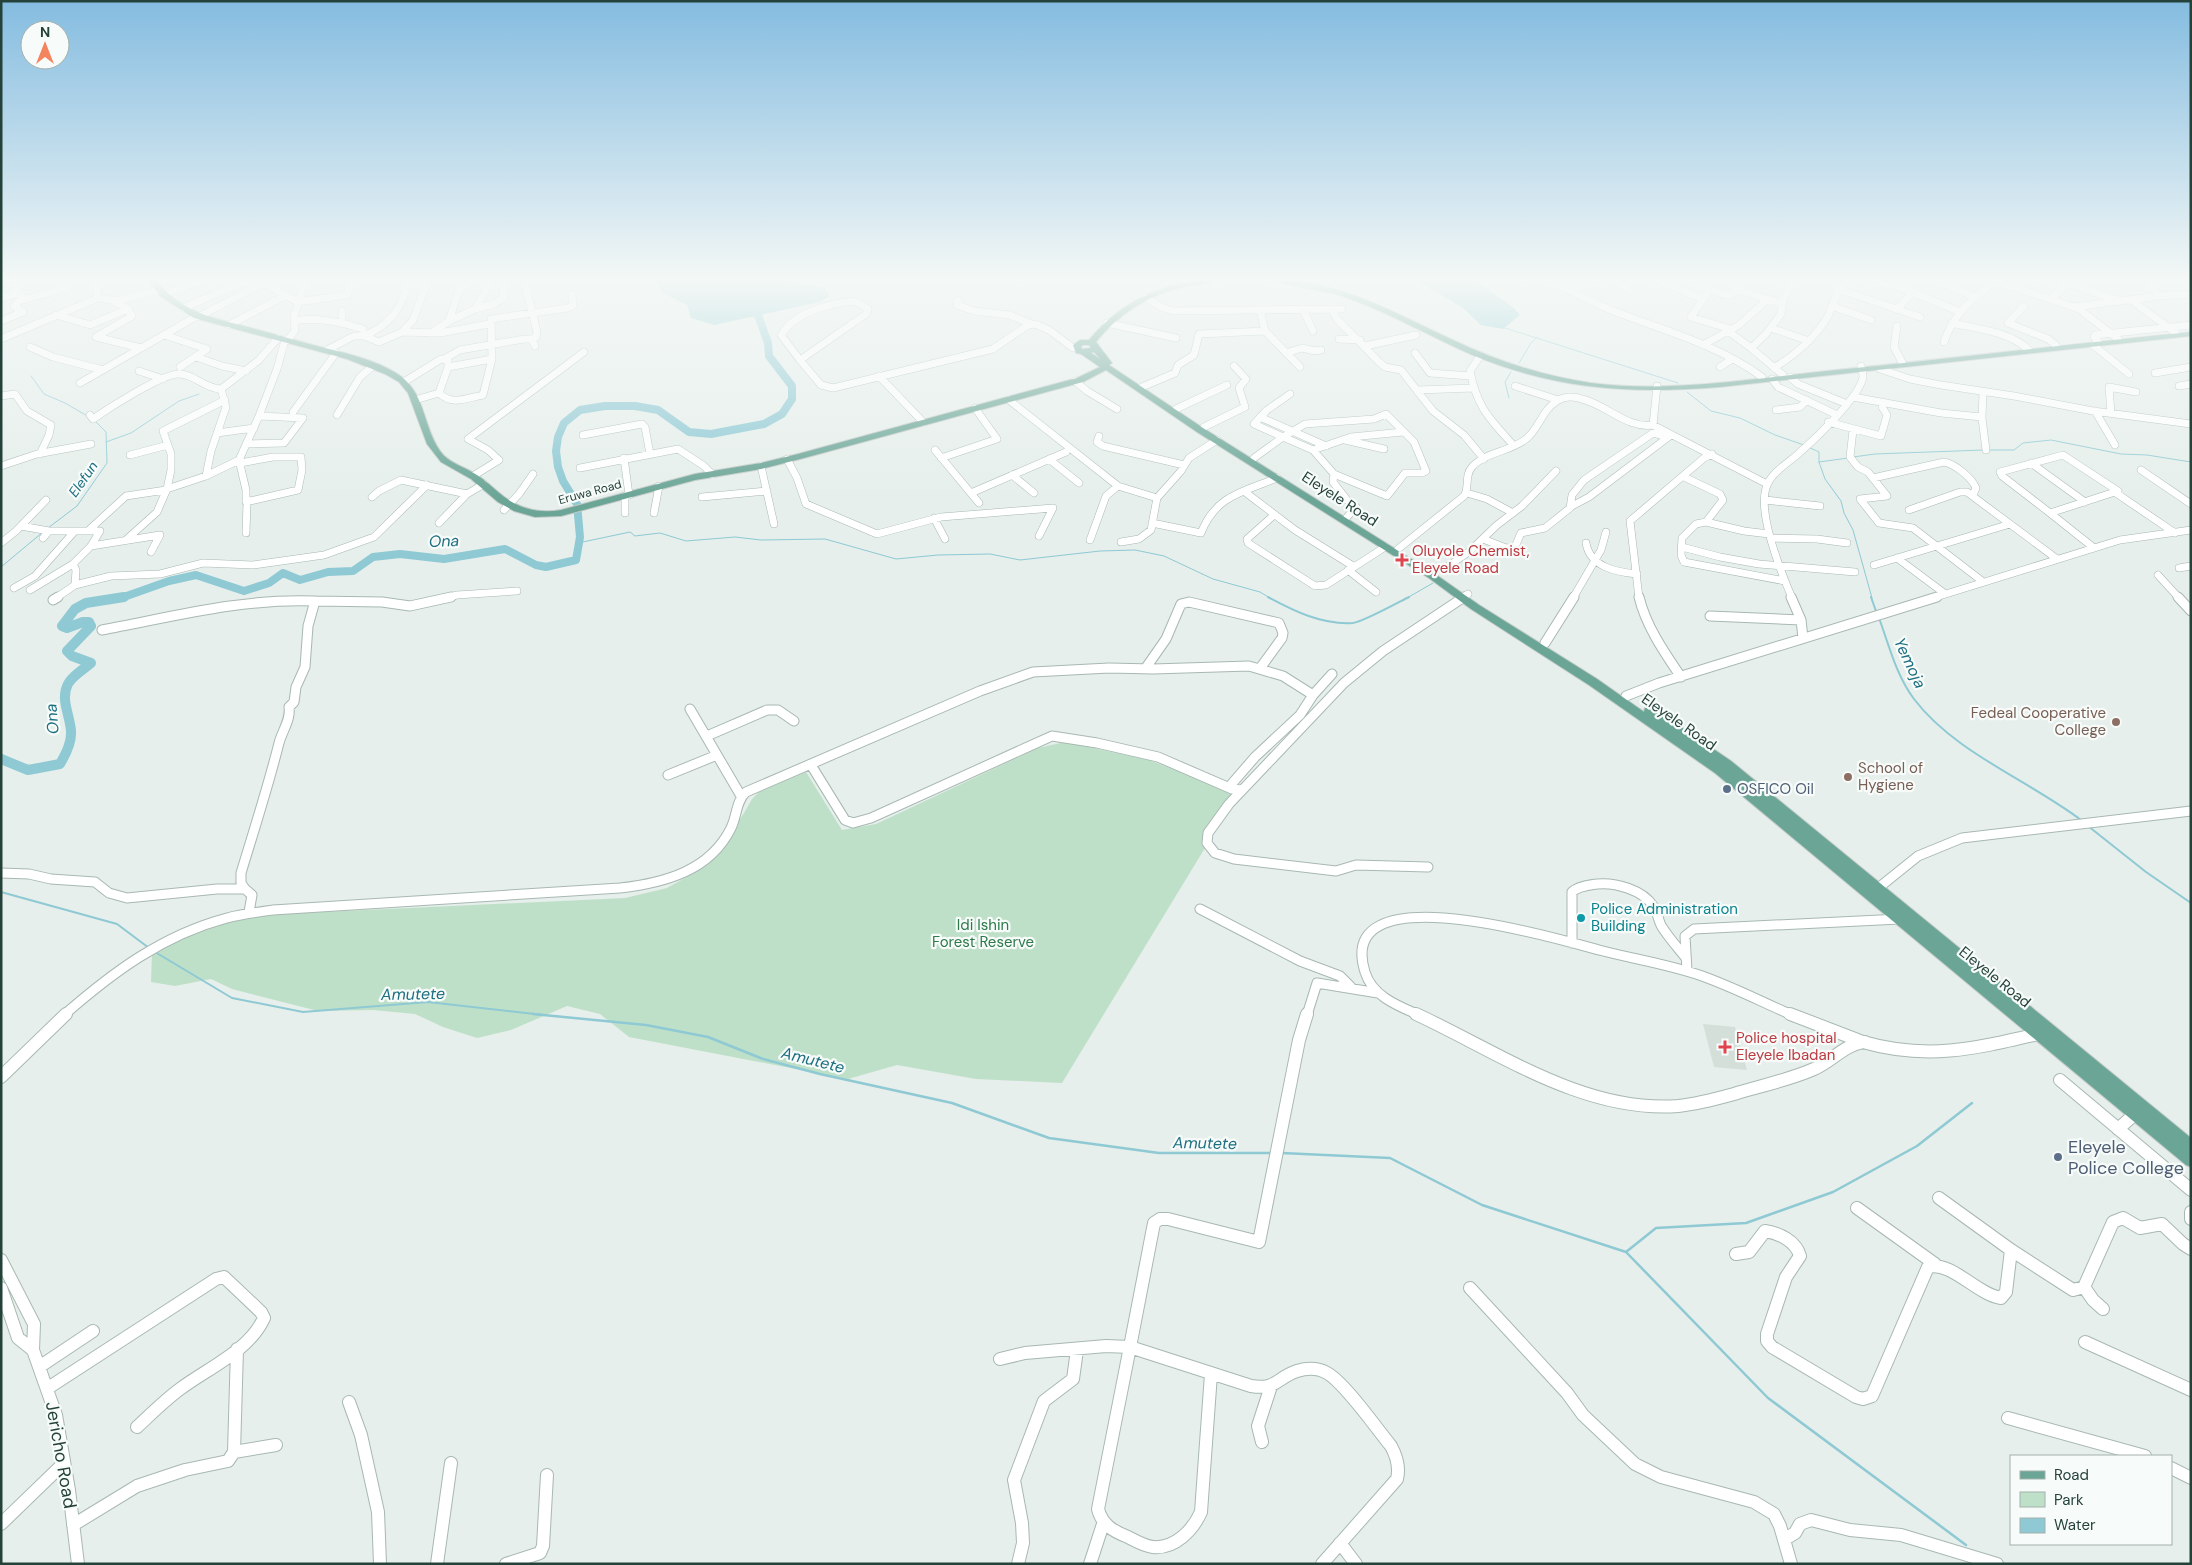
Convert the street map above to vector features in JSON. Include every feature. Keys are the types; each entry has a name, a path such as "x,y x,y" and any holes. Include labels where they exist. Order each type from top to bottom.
{"main road":[{"name":"Eruwa Road","path":"336,353 373,366 404,382 416,400 424,427 436,451 451,464 484,484 507,508 534,514 562,513 659,486 712,474 761,466 1075,381 1093,375 1108,366"},
{"path":"1086,353 1108,366"},
{"path":"1094,353 1108,366"},
{"path":"1474,353 1512,368 1561,381 1598,387 1657,388 1772,380 1786,376"},
{"path":"1481,353 1532,371 1597,384 1657,388 1786,376 1989,353"},
{"path":"1861,368 1880,368 2009,353"},
{"name":"Eleyele Road","path":"1108,366 1216,440 1385,547 1433,573"},
{"name":"Eleyele Road","path":"1159,400 1176,408 1398,549 1593,682 1723,767 1900,920 2191,1147"},
{"name":"Eleyele Road","path":"1462,593 1626,696 1723,767 1877,889 2045,1032 2135,1114 2191,1160"}],"street":[{"path":"45,353 102,370"},
{"path":"80,383 132,353"},
{"path":"180,367 202,353"},
{"path":"90,415 93,419 163,379 180,374 211,389 221,389 266,353"},
{"path":"246,533 246,490 240,461 260,416 281,353"},
{"path":"294,412 336,353"},
{"path":"404,382 455,353"},
{"path":"439,393 445,399 455,401 482,396 486,390 492,353"},
{"path":"473,476 499,460 488,450 472,443 468,439 583,353"},
{"path":"795,353 821,385 828,388 976,353"},
{"path":"800,360 810,353"},
{"path":"1145,390 1175,374 1178,365 1194,353"},
{"path":"1286,353 1300,367"},
{"path":"1372,353 1385,367 1401,370 1433,411 1464,435 1484,459"},
{"path":"1415,353 1430,373 1471,376"},
{"path":"1720,353 1752,369 1762,377"},
{"path":"1757,353 1774,368 1798,384 1846,404"},
{"path":"1774,368 1797,353"},
{"path":"1898,353 1902,362"},
{"path":"2106,353 2129,374"},
{"path":"1480,356 1470,372 1476,396 1488,416 1514,446"},
{"path":"196,357 222,366 246,371"},
{"path":"439,393 448,367 448,360 444,359"},
{"path":"448,367 492,359"},
{"path":"1720,367 1732,359"},
{"path":"337,415 360,377 373,366"},
{"path":"1204,427 1246,406 1238,388 1245,378 1234,366"},
{"path":"2155,373 2191,367"},
{"path":"1803,638 1801,620 1779,566 1770,536 1765,500 1767,484 1779,468 1806,446 1853,396 1863,377 1861,368"},
{"path":"1880,368 1928,383 2010,395 2111,414 2163,418 2191,424"},
{"path":"139,371 163,379"},
{"path":"879,376 923,422"},
{"path":"1772,380 1778,387 1836,414"},
{"path":"1075,381 1087,392 1117,409"},
{"path":"2179,386 2191,384"},
{"path":"1176,408 1227,385"},
{"path":"1515,386 1558,400"},
{"path":"2111,414 2108,387 2136,392"},
{"path":"1417,390 1474,388"},
{"path":"1653,424 1657,388"},
{"path":"206,476 226,406 221,389"},
{"path":"1982,392 1982,417 1986,450"},
{"path":"416,400 439,393"},
{"path":"1,396 16,394 27,411 51,425 49,435 40,454"},
{"path":"1254,458 1286,438 1305,424 1374,418 1386,414 1414,442 1427,470 1422,473 1405,473 1388,495 1334,474 1313,450 1286,438 1255,424 1260,417 1290,394"},
{"path":"1853,396 1883,403 1982,417"},
{"path":"1398,549 1451,509 1467,492 1469,471 1484,459 1526,439 1549,409 1558,400 1565,398 1579,398 1605,408 1641,426 1653,424 1670,436 1712,454 1767,484"},
{"path":"126,539 157,512 169,488 171,459 163,433 165,429 225,400"},
{"path":"1009,400 1118,486 1157,498"},
{"path":"1776,410 1800,407 1807,400"},
{"path":"1828,422 1881,436 1887,415 1882,407 1883,403"},
{"path":"941,458 997,439 975,408"},
{"path":"2095,411 2115,446"},
{"path":"246,444 284,443 303,418 260,416"},
{"path":"1260,417 1326,446"},
{"path":"583,435 642,424 646,427 645,436 650,454"},
{"path":"217,433 254,428"},
{"path":"1853,430 1850,438 1853,451 1851,458 1858,467 1866,470 1887,496 1860,499 1875,519 1884,525 1913,528 1982,581"},
{"path":"1313,450 1340,439 1368,434 1403,432"},
{"path":"1572,506 1572,495 1588,477 1653,433 1670,436"},
{"path":"1098,436 1097,442 1103,446 1184,465"},
{"path":"1483,539 1506,548 1515,548 1521,533 1545,528 1572,506 1589,497 1614,476 1670,436"},
{"path":"1340,439 1384,449"},
{"path":"1121,542 1144,536 1151,530 1157,498 1181,471 1189,458 1216,440"},
{"path":"1,466 40,454 91,444"},
{"path":"130,456 168,445"},
{"path":"580,468 624,458 682,449 712,474"},
{"path":"935,450 979,503"},
{"path":"971,493 1066,452"},
{"path":"1681,677 1660,646 1643,612 1639,597 1638,574 1630,521 1684,477 1704,458 1712,454"},
{"path":"2094,548 2000,474 2005,470 2057,455 2066,456 2113,487 2118,491 2116,493 2175,533"},
{"path":"90,529 126,496 169,488 206,476 240,461 273,457 295,456 302,458 302,470 297,492 247,502"},
{"path":"624,458 627,495 625,513"},
{"path":"787,459 797,478 806,504 874,533 888,533 934,518 963,514 1053,508 1039,536"},
{"path":"1049,459 1079,483"},
{"path":"1873,478 1946,462 1973,481 1976,488 1973,495"},
{"path":"2031,463 2086,502"},
{"path":"761,466 774,524"},
{"path":"2141,470 2191,504"},
{"path":"1433,573 1447,567 1483,539 1556,471"},
{"path":"507,508 533,474"},
{"path":"1334,474 1333,482 1346,500 1356,508 1347,517"},
{"path":"1012,475 1034,493"},
{"path":"1684,477 1722,497 1721,505 1706,522"},
{"path":"1152,524 1202,533 1207,518 1217,507 1244,492 1277,478"},
{"path":"372,497 379,491 401,480 467,494"},
{"path":"439,523 467,494 484,484"},
{"path":"53,600 75,585 111,576 160,574 203,563 253,564 324,555 374,536 427,485"},
{"path":"654,512 659,486"},
{"path":"1090,540 1106,496 1118,486"},
{"path":"702,497 767,491"},
{"path":"1908,510 1964,491 1973,495 2057,559"},
{"path":"1244,492 1350,568 1376,592"},
{"path":"1467,492 1487,499 1513,513"},
{"path":"2050,513 2116,493"},
{"path":"1,543 21,526 46,500"},
{"path":"1765,500 1820,506"},
{"path":"1274,515 1247,539 1248,542 1315,586 1326,584 1385,547"},
{"path":"934,518 944,539"},
{"path":"1785,581 1684,562 1681,555 1682,538 1696,524 1706,522 1770,536 1847,543"},
{"path":"1874,565 2010,524"},
{"path":"21,526 46,532 100,530 91,546 73,564 30,590"},
{"path":"1626,696 1982,581 2138,535 2191,530"},
{"path":"14,588 35,576 74,532"},
{"path":"1544,643 1563,618 1604,544 1606,532"},
{"path":"91,546 160,535 151,552"},
{"path":"1586,543 1587,553 1594,561 1618,571 1638,574"},
{"path":"1682,547 1720,557 1779,566 1855,572"},
{"path":"1897,558 1944,594"},
{"path":"73,564 76,570 74,577 75,585"},
{"path":"2179,568 2191,566"},
{"path":"2158,575 2189,607"},
{"path":"102,630 244,604 288,600 382,602 410,606 457,596 517,591"},
{"path":"1428,867 1356,865 1336,871 1234,859 1215,853 1207,843 1208,833 1229,804 1305,722 1369,662 1462,593"},
{"path":"249,912 252,895 241,883 241,873 275,763 279,742 290,715 290,707 294,702 296,687 305,667 308,626 315,601"},
{"path":"1145,669 1166,639 1182,604 1189,602 1279,623 1283,632 1282,638 1261,667"},
{"path":"1710,616 1801,620"},
{"path":"1,1076 94,987 131,960 179,934 211,922 249,912 620,888 660,882 690,870 702,863 714,852 725,839 731,827 741,796 754,788 980,691 1033,672 1110,668 1261,667 1301,686 1313,695"},
{"path":"1229,788 1255,757 1300,715 1313,695 1332,674"},
{"path":"690,709 741,796"},
{"path":"707,736 767,710 778,710 794,721"},
{"path":"811,765 845,820 853,823 871,818 1052,736 1097,742 1158,757 1229,788 1242,790 1248,785"},
{"path":"668,775 717,755"},
{"path":"1877,889 1918,856 1951,842 1972,836 2191,811"},
{"path":"1,873 29,874 51,879 95,882 109,893 127,898 245,888"},
{"path":"1572,943 1572,892 1575,889 1614,883 1643,896 1651,902 1656,910 1656,918 1661,927 1686,958"},
{"path":"1200,909 1294,958 1346,979 1351,987"},
{"path":"1865,1042 1848,1046 1821,1066 1786,1079 1681,1105 1654,1105 1595,1096 1559,1083 1379,993 1372,986 1365,973 1362,960 1364,942 1378,927 1386,922 1406,917 1434,916 1466,920 1687,971 1733,988 1821,1027 1899,1051 1926,1053 1959,1050 2045,1032"},
{"path":"1687,971 1685,936 1694,929 1900,920"},
{"path":"1211,1374 1203,1474 1203,1507 1196,1523 1178,1540 1159,1547 1151,1547 1103,1524 1099,1517 1098,1509 1154,1223 1160,1219 1168,1219 1259,1242 1299,1040 1315,985 1317,982 1322,982 1379,993"},
{"path":"2060,1080 2191,1190"},
{"path":"2118,1129 2135,1114"},
{"path":"1939,1198 2011,1250 2073,1290 2084,1287"},
{"path":"1857,1208 1929,1258 1934,1264 1945,1267 1982,1293 1992,1297 2001,1298 2006,1292 2011,1250"},
{"path":"2191,1212 2191,1219"},
{"path":"2084,1287 2112,1222 2123,1218 2140,1228 2162,1224 2174,1233 2182,1245 2191,1249"},
{"path":"1736,1254 1749,1252 1765,1231 1774,1233 1797,1248 1800,1256 1786,1277 1767,1334 1767,1341 1772,1347 1856,1397 1863,1399 1872,1396 1927,1269 1934,1264"},
{"name":"Jericho Road","path":"1,1260 34,1324 33,1350 56,1415 78,1564"},
{"path":"48,1388 220,1277 228,1280 261,1312 264,1318 261,1328 237,1349 180,1389 137,1427"},
{"path":"2084,1287 2093,1300 2104,1309"},
{"name":"Jericho Road","path":"1,1288 18,1338 33,1350"},
{"path":"1470,1288 1567,1393 1584,1415 1635,1464 1662,1477 1754,1502 1774,1514 1785,1539 1791,1564"},
{"path":"8,1305 20,1297"},
{"path":"39,1367 93,1332"},
{"path":"2085,1342 2191,1390"},
{"path":"1000,1359 1012,1355 1077,1350 1110,1345 1130,1346 1252,1386 1271,1386 1296,1371 1310,1369 1332,1375 1395,1453 1399,1469 1396,1479 1322,1564"},
{"path":"73,1525 138,1486 185,1470 228,1461 234,1452 237,1349"},
{"path":"1018,1564 1023,1543 1022,1523 1014,1480 1044,1401 1073,1379 1077,1350"},
{"path":"1262,1442 1258,1426 1271,1386"},
{"path":"349,1402 363,1443 378,1512 380,1564"},
{"path":"2008,1418 2142,1455"},
{"path":"234,1452 276,1445"},
{"path":"437,1564 451,1463"},
{"path":"1,1524 63,1464"},
{"path":"2172,1468 2191,1478"},
{"path":"506,1564 540,1553 543,1546 547,1475"},
{"path":"1785,1539 1796,1532 1800,1524 1811,1520 1850,1530 1908,1537 1997,1564"},
{"path":"1090,1564 1103,1524"},
{"path":"1340,1543 1356,1564"}],"shaded area":[{"name":"Police hospital Eleyele Ibadan","path":"1703,1024 1735,1027 1747,1070 1714,1067"}],"green space":[{"name":"Idi Ishin Forest Reserve","path":"1065,742 1149,760 1205,781 1236,797 1062,1083 976,1079 897,1065 848,1079 629,1037 600,1014 567,1006 511,1030 477,1038 443,1027 415,1014 373,1010 318,1011 232,989 211,979 175,986 151,982 152,954 188,936 236,920 280,914 625,898 667,888 692,874 714,856 752,799 759,792 806,772 842,830 876,824 1038,748"}],"waterway":[{"name":"Ona","path":"124,597 169,581 196,575 244,591 269,583 283,573 300,580 328,572 353,571 373,557 400,554 444,559 505,549 536,565 546,567 576,560 580,537 577,504 563,481 558,467 556,451 558,437 564,423 580,410 605,406 635,406 658,410 689,432 711,434 764,424 782,414 792,399 792,386 769,356 769,353"},
{"path":"1519,363 1525,353"},
{"name":"Yemoja","path":"1584,353 1678,383"},
{"path":"1509,398 1505,382 1511,372"},
{"name":"Elefun","path":"31,376 44,394 65,403 89,417"},
{"name":"Yemoja","path":"1687,392 1711,411 1740,418 1775,435 1804,445"},
{"path":"106,442 131,433 179,401 199,394"},
{"name":"Elefun","path":"95,421 106,432 106,442"},
{"path":"1988,450 2014,450 2023,443 2051,440 2121,454 2147,455 2191,462"},
{"name":"Elefun","path":"48,528 77,506 107,463 106,442"},
{"name":"Yemoja","path":"1808,447 1819,452 1819,462"},
{"path":"1853,457 1875,454 1983,450"},
{"path":"1819,462 1848,458"},
{"name":"Yemoja","path":"1819,462 1825,479 1841,501 1844,513 1853,530 1872,598"},
{"name":"Elefun","path":"1,567 43,532"},
{"path":"578,543 630,532 635,536 660,533 686,541 735,537 761,540 825,539 896,559 938,555 990,554 1020,560 1100,551 1135,550 1164,556 1213,579 1260,592 1270,598"},
{"path":"1407,598 1433,583"},
{"name":"Ona","path":"1,759 28,770 60,764 71,739 65,701 66,690 73,678 91,663 72,656 67,651 91,626 89,622 83,622 67,628 62,626 75,609 86,603 124,597"},
{"path":"1270,598 1309,616 1330,622 1353,623 1381,612 1409,597"},
{"name":"Yemoja","path":"1871,597 1877,614"},
{"name":"Yemoja","path":"1879,618 1902,680 1914,699 1930,718 1970,750 2081,820"},
{"name":"Yemoja","path":"2088,826 2146,872 2191,903"},
{"name":"Amutete","path":"1,892 117,924 149,948"},
{"name":"Amutete","path":"155,952 232,998 303,1012 428,1002 544,1015"},
{"name":"Amutete","path":"533,1014 646,1025 708,1037 763,1059 820,1074 952,1103 1049,1138 1159,1153 1272,1153"},
{"path":"1626,1252 1656,1228 1746,1223 1833,1192 1917,1146 1972,1103"},
{"name":"Amutete","path":"1282,1153 1390,1158 1482,1205 1626,1252"},
{"path":"1626,1252 1768,1398 1966,1545"}],"place":[{"name":"Oluyole Chemist, Eleyele Road","path":"1402,560"},
{"name":"Fedeal Cooperative College","path":"2116,722"},
{"name":"School of Hygiene","path":"1848,777"},
{"name":"OSFICO Oil","path":"1727,789"},
{"name":"Police Administration Building","path":"1581,918"},
{"name":"Police hospital Eleyele Ibadan","path":"1725,1047"},
{"name":"Eleyele Police College","path":"2058,1157"}]}
